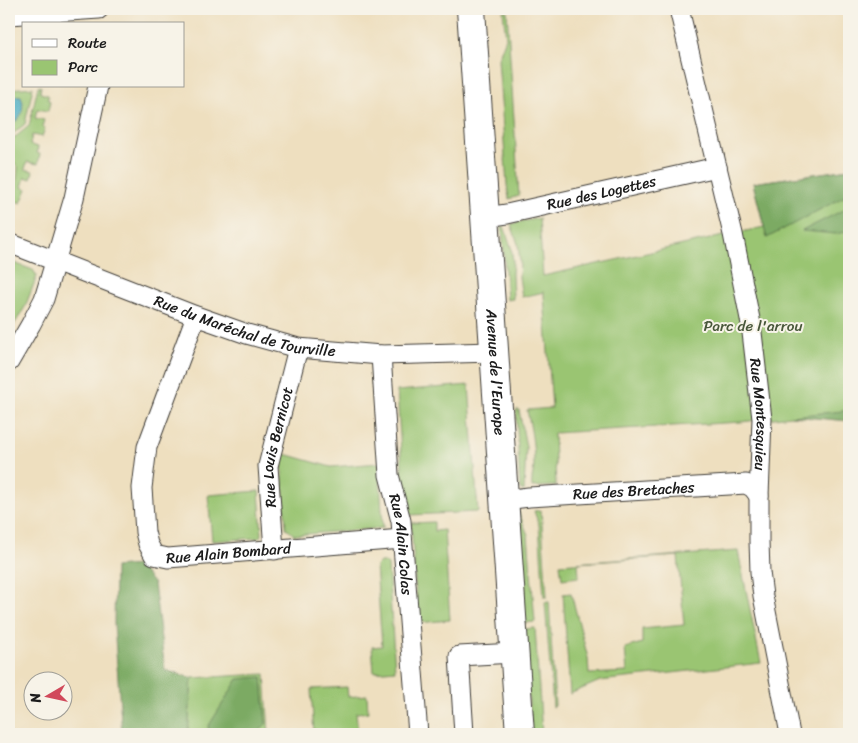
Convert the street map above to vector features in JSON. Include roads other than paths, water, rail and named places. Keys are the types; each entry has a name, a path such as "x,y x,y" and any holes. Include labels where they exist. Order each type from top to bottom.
{"street":[{"path":"9,15 100,9 102,22"},
{"name":"Avenue de l'Europe","path":"471,9 520,734"},
{"name":"Rue Montesquieu","path":"679,9 733,234 751,324 762,419 758,496 758,541 761,580 790,734"},
{"path":"9,362 44,299 74,198 98,88"},
{"name":"Rue des Logettes","path":"486,217 507,214 717,167"},
{"name":"Rue du Maréchal de Tourville","path":"9,243 196,316 248,334 298,348 381,355 494,352"},
{"name":"Rue Alain Bombard","path":"196,316 147,448 142,488 145,532 148,544 154,555 168,558 402,539"},
{"name":"Rue Louis Bernicot","path":"274,550 268,466 298,348"},
{"name":"Rue Alain Colas","path":"381,355 389,475 401,521 418,734"},
{"name":"Rue des Bretaches","path":"504,500 746,484 753,488 758,496"},
{"path":"464,734 459,656 514,653"}],"water":[{"path":"9,95 21,96 23,105 20,117 9,124"}],"park label":[{"name":"Parc de l'arrou","path":"753,326"}]}
